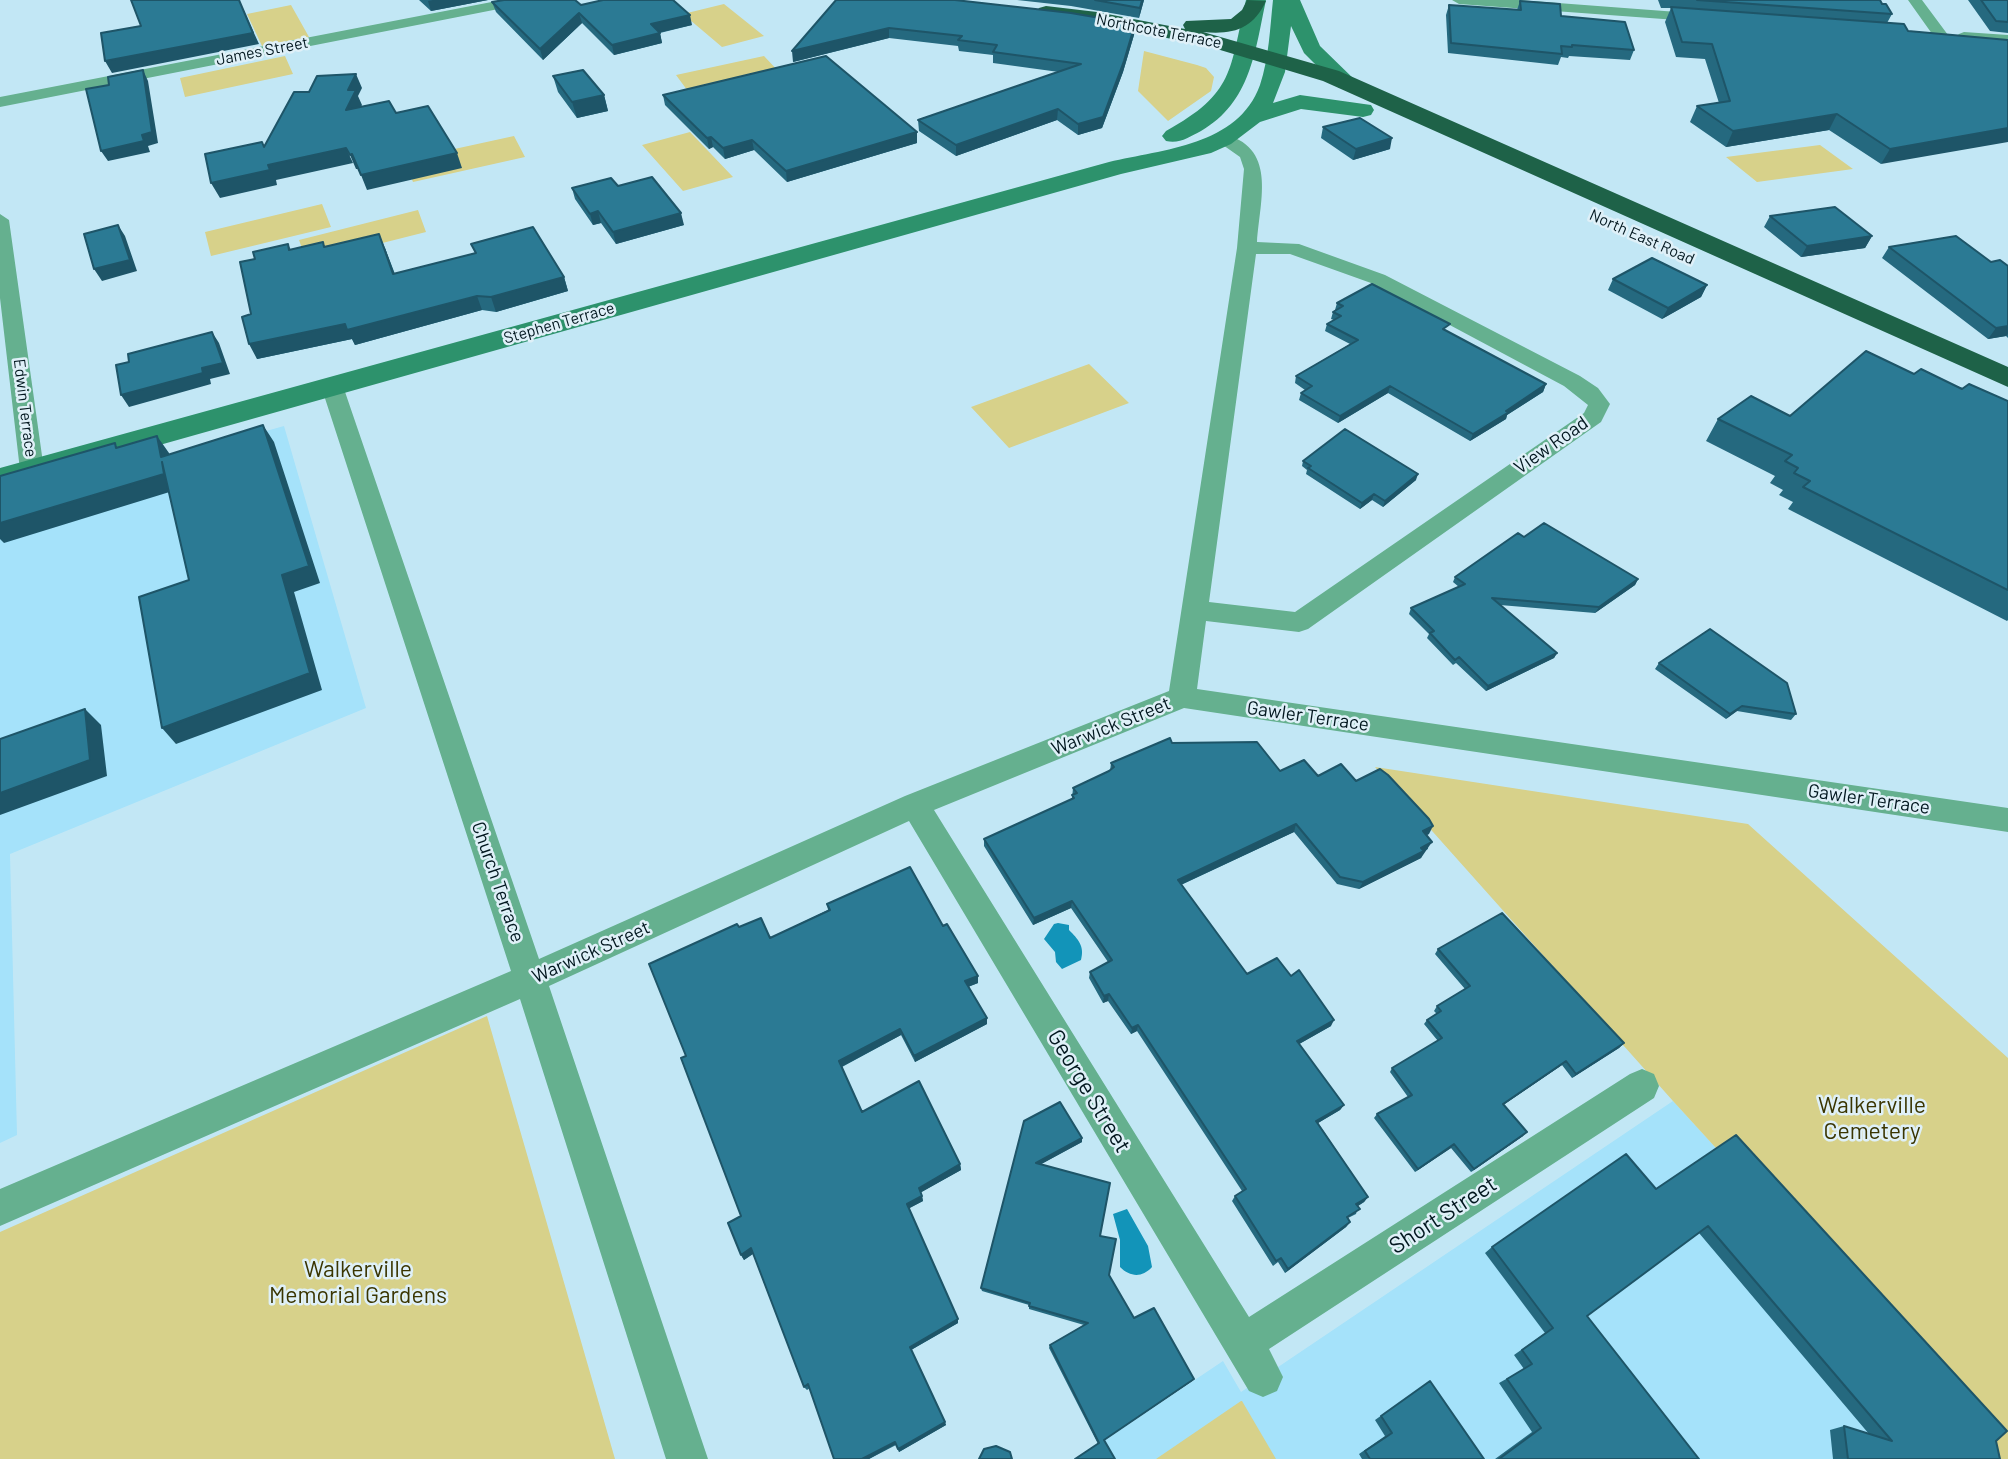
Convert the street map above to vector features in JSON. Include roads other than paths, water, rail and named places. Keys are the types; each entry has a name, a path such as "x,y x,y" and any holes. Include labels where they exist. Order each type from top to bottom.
{"highway":[{"path":"1097,18 1226,26 1245,22 1256,1"},
{"name":"Northcote Terrace","path":"1023,16 1097,18 1244,57 1103,33 1023,16"},
{"path":"1244,57 1275,66"},
{"name":"North East Road","path":"1275,66 1347,83 2008,378"},
{"name":"North East Road","path":"1275,66 1363,110 2008,404"}],"main road":[{"name":"Stephen Terrace","path":"0,479 1118,166 1176,155 1221,138 1252,117 1264,102 1275,66 1283,0"},
{"path":"1290,0 1311,49 1347,83"},
{"name":"Stephen Terrace","path":"1118,166 1217,111 1236,85 1256,1"},
{"path":"1252,117 1300,102 1363,110"}],"street":[{"name":"James Street","path":"0,102 524,0"},
{"path":"1459,0 1603,6 1725,20"},
{"path":"1915,0 1940,35"},
{"path":"1913,33 2008,40"},
{"path":"1182,697 1247,248 1252,161 1245,151 1221,138"},
{"name":"Edwin Terrace","path":"0,220 32,470"},
{"name":"View Road","path":"1193,610 1298,622 1593,417 1600,404 1590,393 1572,381 1378,279 1292,248 1247,248"},
{"name":"Church Terrace","path":"332,386 687,1459"},
{"name":"Warwick Street","path":"0,1208 530,979 915,805 1182,697"},
{"name":"Gawler Terrace","path":"1182,697 2008,820"},
{"name":"George Street","path":"915,805 1263,1377"},
{"name":"Short Street","path":"1243,1343 1642,1086"}],"park label":[{"name":"Walkerville Cemetery","path":"1872,1118"},
{"name":"Walkerville Memorial Gardens","path":"358,1282"}]}
